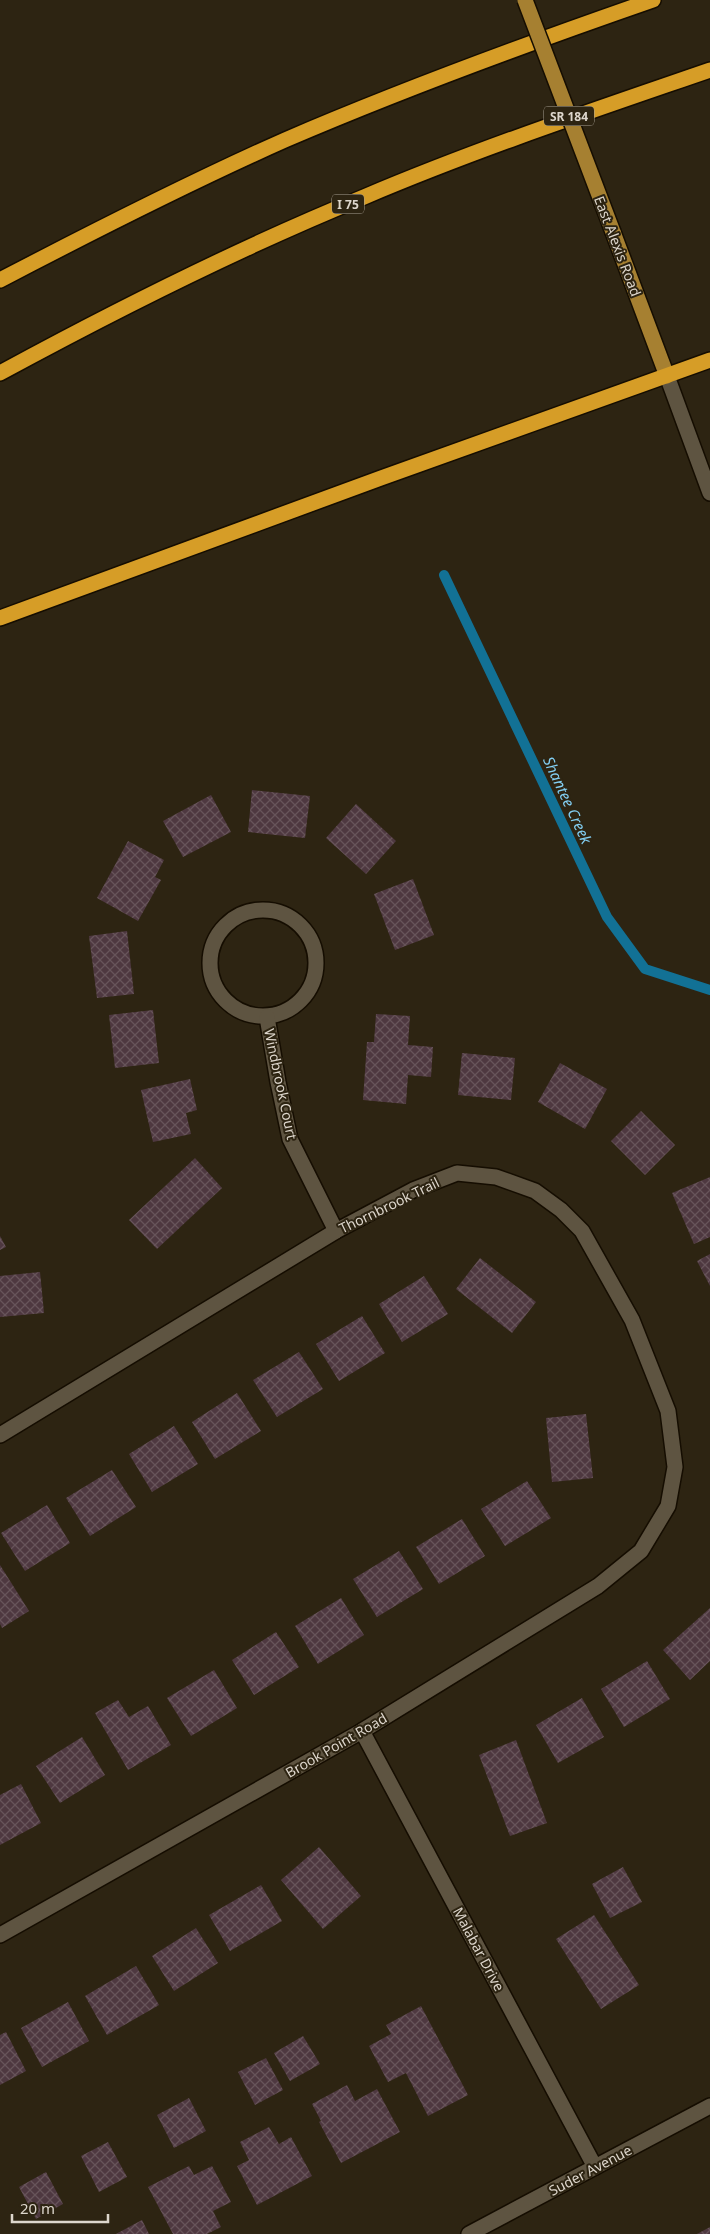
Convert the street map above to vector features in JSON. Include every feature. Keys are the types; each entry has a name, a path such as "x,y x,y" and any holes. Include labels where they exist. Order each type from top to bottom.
{"highway":[{"path":"0,280 128,214 285,141 490,58 653,0"},
{"name":"I 75","path":"0,372 207,268 363,197 467,156 710,70"},
{"path":"0,618 710,360"}],"main road":[{"name":"East Alexis Road","path":"525,0 667,376"}],"street":[{"name":"East Alexis Road","path":"667,376 710,493"},
{"name":"Windbrook Court","path":"268,910 285,915 299,924 310,938 316,955 315,972 310,989 299,1003 284,1013 267,1017 250,1015 234,1008 220,996 212,980 209,962 212,945 220,930 234,918 250,911 268,910"},
{"name":"Windbrook Court","path":"267,1017 290,1138 336,1231"},
{"name":"Thornbrook Trail","path":"0,1434 336,1231 413,1190 457,1173 496,1177 535,1191 562,1210 582,1231 632,1320 668,1411 675,1467 668,1506 653,1531"},
{"name":"Brook Point Road","path":"0,1935 362,1731 598,1586 641,1551 653,1531"},
{"name":"Malabar Drive","path":"362,1731 596,2167"},
{"name":"Suder Avenue","path":"469,2234 710,2106"}],"building":[{"path":"252,790 310,796 305,838 248,832"},
{"path":"211,795 231,832 183,857 163,821"},
{"path":"356,804 396,841 366,874 326,838"},
{"path":"128,841 164,860 155,877 161,880 138,921 97,898"},
{"path":"413,879 434,935 395,950 374,894"},
{"path":"127,931 134,994 97,998 89,936"},
{"path":"153,1010 159,1063 115,1068 109,1015"},
{"path":"376,1014 410,1016 408,1045 433,1047 431,1077 408,1075 406,1104 363,1100 367,1042 374,1042"},
{"path":"462,1053 515,1058 511,1100 458,1095"},
{"path":"560,1063 607,1089 585,1129 538,1102"},
{"path":"190,1079 197,1110 186,1113 191,1134 153,1142 141,1090"},
{"path":"641,1111 675,1145 645,1175 611,1141"},
{"path":"195,1158 222,1188 157,1249 129,1220"},
{"path":"710,1177 710,1237 694,1244 672,1193"},
{"path":"0,1236 6,1247 0,1250"},
{"path":"710,1254 710,1286 697,1261"},
{"path":"480,1258 536,1302 512,1333 456,1289"},
{"path":"40,1272 44,1313 0,1317 0,1276"},
{"path":"424,1276 448,1314 402,1342 379,1304"},
{"path":"362,1316 385,1353 339,1381 316,1344"},
{"path":"299,1352 323,1389 277,1417 253,1380"},
{"path":"237,1393 261,1431 215,1459 192,1422"},
{"path":"586,1414 593,1478 552,1482 546,1418"},
{"path":"174,1426 198,1464 152,1492 129,1454"},
{"path":"112,1470 136,1507 90,1536 66,1498"},
{"path":"527,1481 551,1518 505,1546 481,1509"},
{"path":"47,1505 70,1543 25,1571 1,1533"},
{"path":"462,1519 485,1556 439,1584 416,1547"},
{"path":"399,1551 423,1589 377,1617 353,1579"},
{"path":"0,1565 29,1611 2,1628 0,1624"},
{"path":"341,1598 364,1635 318,1664 295,1626"},
{"path":"710,1608 710,1661 690,1680 663,1650"},
{"path":"276,1632 299,1667 254,1695 232,1660"},
{"path":"647,1661 670,1699 624,1727 601,1689"},
{"path":"214,1670 237,1708 191,1736 167,1698"},
{"path":"582,1698 604,1737 558,1763 536,1725"},
{"path":"118,1700 129,1717 148,1706 171,1745 128,1770 95,1713"},
{"path":"82,1737 105,1775 60,1803 36,1766"},
{"path":"516,1740 547,1823 510,1836 479,1755"},
{"path":"21,1784 41,1823 0,1845 0,1795"},
{"path":"319,1847 361,1896 323,1929 281,1880"},
{"path":"623,1867 642,1902 610,1918 592,1884"},
{"path":"261,1885 282,1921 230,1951 209,1915"},
{"path":"594,1915 639,1985 601,2009 556,1939"},
{"path":"196,1928 218,1963 174,1991 152,1956"},
{"path":"136,1966 159,2005 107,2035 85,1996"},
{"path":"68,2002 89,2041 42,2067 21,2028"},
{"path":"421,2006 468,2095 428,2116 406,2073 388,2082 369,2046 391,2034 386,2025"},
{"path":"6,2032 26,2071 0,2085 0,2035"},
{"path":"303,2036 320,2064 290,2081 274,2053"},
{"path":"266,2058 283,2090 255,2105 238,2072"},
{"path":"347,2085 355,2101 377,2089 400,2132 341,2163 319,2122 321,2121 312,2104"},
{"path":"189,2098 206,2131 174,2148 157,2115"},
{"path":"269,2127 279,2144 291,2137 312,2176 257,2205 237,2166 249,2160 240,2142"},
{"path":"108,2142 127,2177 99,2192 81,2156"},
{"path":"189,2166 194,2175 212,2166 231,2202 213,2211 221,2227 207,2234 173,2234 148,2187"},
{"path":"46,2172 63,2204 36,2219 19,2187"},
{"path":"142,2220 149,2234 116,2234"},
{"path":"710,2227 710,2234 697,2234"}],"waterway":[{"name":"Shantee Creek","path":"444,575 607,917 645,969 710,990"}]}
